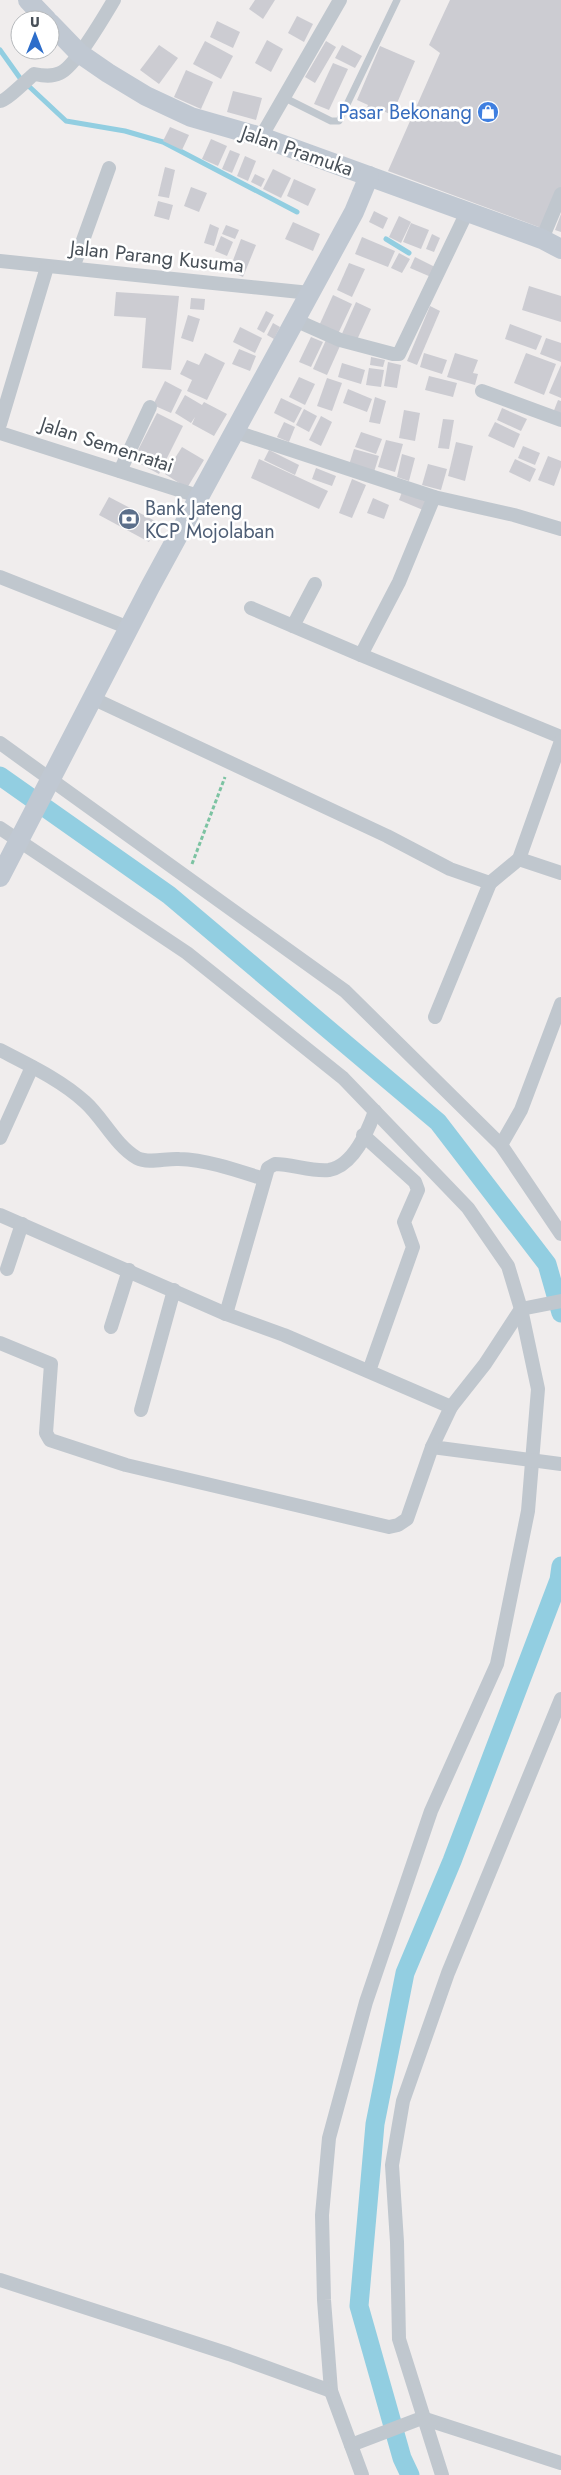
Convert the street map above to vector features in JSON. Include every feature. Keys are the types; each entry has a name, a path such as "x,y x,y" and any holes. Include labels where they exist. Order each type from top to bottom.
{"main road":[{"path":"28,0 38,10"},
{"name":"Jalan Pramuka","path":"60,33 79,53 146,96 184,113 261,137 542,239 561,249"},
{"path":"0,877 129,628 354,212 369,176"}],"street":[{"path":"0,102 7,99 13,91 34,74 51,77 54,74 62,73 79,53 114,0"},
{"path":"261,137 340,0"},
{"path":"73,268 109,168"},
{"path":"542,239 561,194"},
{"path":"296,320 340,340 399,354 467,212"},
{"name":"Jalan Parang Kusuma","path":"0,261 310,293"},
{"path":"0,424 47,267"},
{"path":"482,392 561,420"},
{"path":"120,471 150,407"},
{"name":"Jalan Semenratai","path":"0,432 201,496"},
{"path":"236,432 434,497 514,515 561,529"},
{"path":"361,655 400,582 434,497"},
{"path":"0,577 129,628"},
{"path":"293,626 315,584"},
{"path":"251,608 561,737"},
{"path":"92,698 387,836 450,869 490,883"},
{"path":"436,1018 490,883 519,859 561,742"},
{"path":"0,743 46,786 186,879 345,991 501,1145 561,1234"},
{"path":"0,828 20,836 187,953 344,1078 468,1208 508,1266 523,1308 538,1389 528,1511 497,1664 431,1810 366,2002 329,2138 322,2216 324,2300 332,2391 356,2443 362,2475"},
{"path":"519,859 561,873"},
{"path":"501,1145 521,1110 561,1004"},
{"path":"0,1050 32,1067 86,1102 112,1134 138,1158 146,1160 179,1159 208,1162 264,1179"},
{"path":"0,1138 32,1067"},
{"path":"226,1314 268,1168 275,1164 329,1170 340,1166 353,1155 375,1111"},
{"path":"364,1135 416,1182 418,1190 404,1222 414,1248 369,1371"},
{"path":"0,1215 130,1270 226,1314 284,1335 451,1407"},
{"path":"7,1269 22,1224"},
{"path":"111,1327 130,1270"},
{"path":"141,1410 174,1290"},
{"path":"0,1343 52,1364 46,1433 50,1440 126,1464 389,1527 398,1525 407,1519 432,1447 451,1407 485,1364 523,1308 561,1301"},
{"path":"432,1447 561,1464"},
{"path":"442,2475 418,2419 399,2339 397,2242 392,2165 403,2102 448,1974 561,1699"},
{"path":"0,2280 229,2354 332,2391"},
{"path":"356,2443 418,2419 561,2463"}],"lane":[{"path":"284,97 331,121 339,121 397,0"}],"path":[{"path":"186,879 230,763"}],"building":[{"path":"255,0 275,0 263,19 249,9"},
{"name":"Pasar Bekonang","path":"450,0 561,0 561,188 544,229 388,171 440,53 429,45"},
{"path":"297,16 313,24 304,42 288,33"},
{"path":"217,21 240,32 233,48 210,37"},
{"path":"267,40 283,49 271,72 255,63"},
{"path":"205,41 233,56 221,79 193,64"},
{"path":"326,41 336,47 315,83 305,77"},
{"path":"159,45 178,58 159,84 140,70"},
{"path":"342,45 362,56 355,68 335,58"},
{"path":"380,46 415,61 392,115 381,110 377,120 364,115 368,105 357,100"},
{"path":"333,63 348,69 329,110 314,104"},
{"path":"186,70 213,82 201,109 174,97"},
{"path":"233,91 262,98 256,120 227,112"},
{"path":"170,127 189,135 182,150 163,141"},
{"path":"211,139 227,146 218,166 202,159"},
{"path":"230,150 240,154 232,173 222,169"},
{"path":"245,156 256,161 248,181 237,176"},
{"path":"165,167 175,170 169,198 158,196"},
{"path":"273,169 291,178 281,198 263,189"},
{"path":"255,174 265,179 261,187 251,182"},
{"path":"294,179 316,189 308,206 287,196"},
{"path":"191,187 207,193 199,212 184,206"},
{"path":"158,201 173,205 169,220 154,216"},
{"path":"374,211 388,218 383,229 369,222"},
{"path":"561,214 561,232 555,230"},
{"path":"399,216 411,222 401,243 389,237"},
{"path":"293,222 320,234 313,251 285,239"},
{"path":"411,223 429,230 421,249 403,242"},
{"path":"210,224 219,228 214,246 204,243"},
{"path":"226,225 239,230 235,239 222,234"},
{"path":"432,234 440,238 434,252 426,249"},
{"path":"221,236 233,242 227,256 215,251"},
{"path":"362,237 395,251 388,267 355,254"},
{"path":"241,239 256,245 243,277 229,271"},
{"path":"399,253 410,259 402,273 391,268"},
{"path":"415,257 435,267 431,277 410,268"},
{"path":"349,263 365,269 352,297 337,290"},
{"path":"529,286 561,296 561,322 522,310"},
{"path":"116,292 179,296 171,370 142,368 146,318 114,316"},
{"path":"333,295 352,304 337,336 318,328"},
{"path":"191,298 205,299 204,310 190,309"},
{"path":"356,302 371,309 356,342 341,336"},
{"path":"430,306 440,311 417,365 407,361"},
{"path":"266,311 274,315 264,333 257,329"},
{"path":"188,315 200,319 193,342 181,338"},
{"path":"273,323 280,327 274,339 267,335"},
{"path":"510,324 542,336 536,350 505,339"},
{"path":"240,327 262,338 255,353 233,342"},
{"path":"311,337 323,342 311,367 299,362"},
{"path":"546,338 561,343 561,362 540,354"},
{"path":"326,340 340,346 327,375 313,369"},
{"path":"239,349 256,356 250,371 232,364"},
{"path":"205,353 225,363 207,400 187,391 192,380 180,374 187,360 199,365"},
{"path":"424,353 447,360 442,374 420,367"},
{"path":"455,353 478,360 473,373 478,374 475,385 447,377"},
{"path":"526,353 556,364 544,395 514,383"},
{"path":"371,357 385,360 383,367 370,365"},
{"path":"388,362 401,365 397,388 384,386"},
{"path":"342,363 365,370 361,384 338,377"},
{"path":"561,365 561,398 549,393"},
{"path":"369,368 384,370 381,387 366,385"},
{"path":"429,376 457,383 453,397 425,390"},
{"path":"299,377 315,384 305,405 289,397"},
{"path":"327,378 342,383 332,411 317,406"},
{"path":"165,381 182,390 171,413 153,405"},
{"path":"348,389 372,399 367,412 343,403"},
{"path":"185,395 202,405 204,402 227,414 214,436 192,424 195,417 191,423 175,413"},
{"path":"375,397 386,401 380,424 369,422"},
{"path":"281,398 302,408 294,423 274,413"},
{"path":"558,400 561,401 561,416 553,413"},
{"path":"502,408 527,419 521,431 497,420"},
{"path":"304,409 317,416 309,432 296,425"},
{"path":"404,410 420,413 415,441 399,438"},
{"path":"157,413 183,426 159,474 133,460"},
{"path":"321,416 332,422 321,446 309,440"},
{"path":"443,419 454,420 449,449 438,448"},
{"path":"284,422 295,427 289,442 277,437"},
{"path":"495,422 520,434 514,448 488,436"},
{"path":"361,432 382,439 376,454 355,447"},
{"path":"386,440 403,444 395,472 378,467"},
{"path":"456,442 473,446 465,481 448,476"},
{"path":"523,446 540,453 535,465 518,458"},
{"path":"182,447 204,460 187,488 165,474"},
{"path":"354,449 379,456 374,472 349,465"},
{"path":"269,450 299,465 295,475 264,460"},
{"path":"402,454 415,458 409,481 397,477"},
{"path":"548,456 561,461 561,467 554,486 538,480"},
{"path":"259,459 328,491 319,509 251,478"},
{"path":"515,459 536,469 530,482 509,472"},
{"path":"428,464 447,469 441,490 422,485"},
{"path":"316,468 336,476 332,486 312,479"},
{"path":"352,479 366,485 352,518 339,513"},
{"path":"402,492 427,502 423,510 399,500"},
{"name":"Bank Jateng KCP Mojolaban","path":"109,497 159,523 149,542 99,515"},
{"path":"373,498 389,505 384,519 367,513"}],"waterway":[{"path":"0,50 20,78 66,121 125,131 163,142 297,212"},
{"path":"386,239 409,253"},
{"path":"0,776 169,895 438,1122 547,1264 561,1313"},
{"path":"554,1288 561,1288"},
{"path":"410,2475 402,2458 359,2306 375,2124 405,1973 452,1861 559,1580 561,1566"}],"place":[{"name":"Pasar Bekonang","path":"488,112"},
{"name":"Bank Jateng KCP Mojolaban","path":"129,519"}]}
